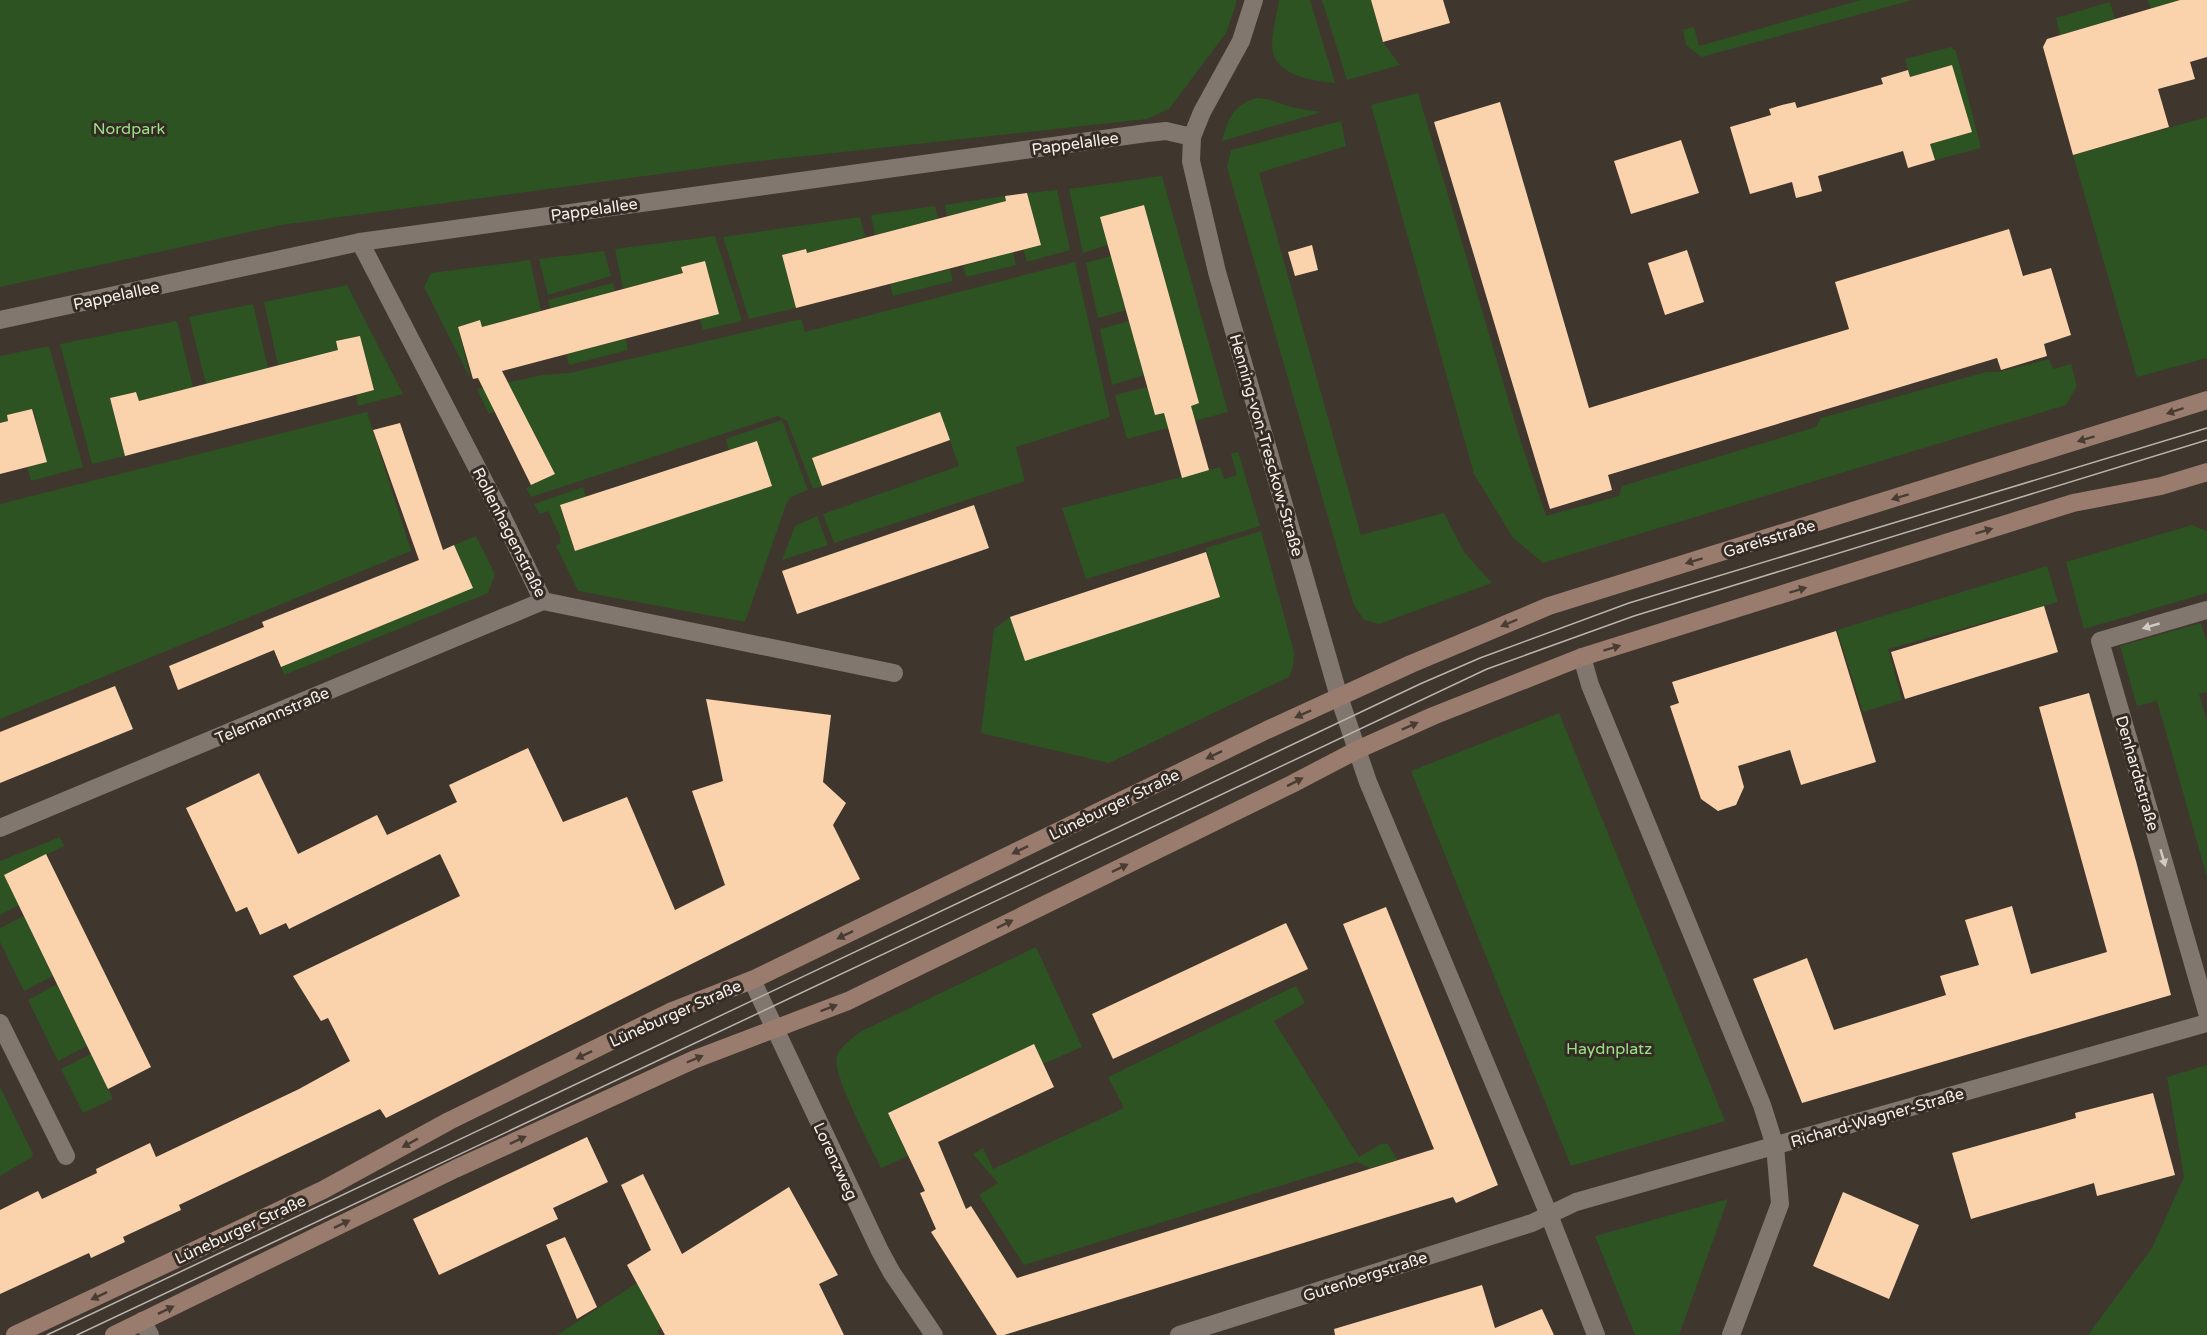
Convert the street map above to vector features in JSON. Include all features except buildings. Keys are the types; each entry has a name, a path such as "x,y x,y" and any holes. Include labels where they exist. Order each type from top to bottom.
{"main road":[{"name":"Gareisstraße","path":"1339,698 1549,606 2207,400"},
{"path":"114,1335 146,1328 455,1169 693,1060 848,1001 1357,750 1433,716 1582,657 2073,503 2161,486 2207,472"},
{"name":"Lüneburger Straße","path":"15,1335 323,1190 449,1121 670,1012 752,980 1267,730 1339,698"}],"street":[{"path":"1192,137 1202,112 1241,41 1254,0"},
{"name":"Pappelallee","path":"0,320 360,242 1147,133 1166,131 1192,137"},
{"name":"Henning-von-Tresckow-Straße","path":"1192,137 1191,161 1217,272 1339,698 1357,750"},
{"name":"Rollenhagenstraße","path":"360,242 495,502 543,602 894,673"},
{"name":"Telemannstraße","path":"0,828 543,602"},
{"name":"Denhardtstraße","path":"2207,610 2100,641 2207,1012"},
{"path":"1582,657 1590,685 1762,1105 1774,1146 1780,1204 1731,1335"},
{"path":"1357,750 1368,782 1549,1215 1596,1335"},
{"name":"Lorenzweg","path":"752,980 880,1251 892,1274 934,1335"},
{"path":"0,1023 66,1156"},
{"name":"Richard-Wagner-Straße","path":"1549,1215 1576,1202 2207,1023"},
{"name":"Gutenbergstraße","path":"1179,1335 1532,1223 1549,1215"}],"green space":[{"name":"Nordpark","path":"0,0 1236,0 1236,4 1226,33 1169,109 1147,119 741,163 281,225 0,287"},
{"path":"1279,0 1310,0 1335,83 1316,81 1296,75 1279,64 1272,46"},
{"path":"1322,0 1371,0 1383,42 1400,65 1347,80"},
{"path":"1861,0 1913,0 1701,57 1686,45 1683,30 1694,27 1699,46"},
{"path":"2148,0 2180,0 2151,9"},
{"path":"2110,2 2115,19 2060,35 2056,18"},
{"path":"1951,47 1956,51 1981,148 1935,160 1930,144 1971,132 1952,65 1910,77 1905,59"},
{"path":"1418,93 1519,436 1546,516 1619,496 1622,486 1816,427 1821,418 1986,372 1999,372 2049,359 2053,369 2071,364 2077,386 2066,405 1543,563 1513,538 1474,474 1371,105"},
{"path":"1256,98 1322,112 1222,141 1233,114 1242,105"},
{"path":"2207,117 2207,358 2137,377 2073,155"},
{"path":"1341,121 1346,146 1259,173 1361,535 1444,513 1464,552 1492,583 1379,624 1364,620 1354,605 1227,167 1231,150"},
{"path":"1162,176 1228,412 1127,439 1115,395 1147,387 1155,415 1199,403 1144,205 1101,217 1108,245 1083,253 1069,189"},
{"path":"1057,190 1070,250 1027,262 1023,249 1041,244 1027,193"},
{"path":"1005,196 1006,201 947,216 945,205"},
{"path":"935,206 938,219 875,235 871,215"},
{"path":"860,217 865,237 807,253 805,249 782,255 796,308 749,319 723,237"},
{"path":"715,236 742,321 703,330 700,319 719,313 705,261 681,267 683,273 623,289 615,249"},
{"path":"604,251 611,276 548,295 539,259"},
{"path":"1013,252 1016,265 966,277 963,266"},
{"path":"1111,256 1126,310 1098,318 1086,263"},
{"path":"530,260 541,311 482,327 480,320 458,327 471,380 424,287 431,273"},
{"path":"1075,262 1110,417 1016,447 1025,481 834,543 823,514 959,466 940,412 812,458 822,486 813,489 787,421 778,416 531,497 526,488 555,474 517,401 489,414 477,389 543,375 570,373 801,319 805,332"},
{"path":"950,269 953,281 893,296 890,284"},
{"path":"613,283 615,291 550,309 548,300"},
{"path":"347,285 403,394 358,406 356,395 374,390 360,336 338,350 278,365 264,302"},
{"path":"253,304 268,368 206,384 189,317"},
{"path":"177,321 193,387 139,401 136,392 110,398 125,456 92,464 60,344"},
{"path":"1129,321 1144,375 1112,385 1100,329"},
{"path":"626,339 628,350 569,365 566,354"},
{"path":"49,346 83,467 31,481 27,467 47,462 33,409 7,415 8,421 0,423 0,356"},
{"path":"367,412 411,551 0,719 0,504"},
{"path":"782,420 808,490 791,497 787,502 745,622 578,591 556,546 561,543 559,539 561,538 548,511 540,514 534,504 583,487 586,497 560,506 575,551 771,486 757,441 729,450 726,439"},
{"path":"1238,452 1260,526 1086,579 1062,508 1220,467 1224,479 1237,475 1231,454"},
{"path":"817,516 828,545 782,560 795,526"},
{"path":"2192,525 2207,531 2207,593 2084,629 2066,562"},
{"path":"1261,531 1294,652 1293,667 1289,677 1109,763 981,733 994,629 1010,617 1025,660 1220,597 1206,548"},
{"path":"476,536 495,574 488,593 284,675 281,667 472,588 454,545"},
{"path":"2047,566 2058,602 1888,649 1902,700 1863,712 1837,630"},
{"path":"2201,623 2207,643 2207,692 2199,694 2207,721 2207,877 2157,701 2137,706 2120,646"},
{"name":"Haydnplatz","path":"1559,713 1725,1121 1571,1166 1411,771"},
{"path":"60,837 64,846 5,875 19,905 0,915 0,861"},
{"path":"24,916 53,976 24,991 0,942 0,928"},
{"path":"1036,947 1082,1047 1043,1064 1033,1045 888,1113 908,1156 881,1168 853,1111 840,1078 837,1056 841,1049 860,1032"},
{"path":"57,984 87,1046 58,1061 28,1000"},
{"path":"1296,986 1305,1003 1274,1021 1359,1157 1381,1144 1388,1144 1397,1160 1370,1168 1357,1162 1024,1265 979,1195 998,1183 973,1154 983,1148 993,1169 1124,1108 1108,1077"},
{"path":"91,1054 113,1099 83,1113 61,1069"},
{"path":"2207,1065 2207,1335 2088,1335 2152,1248 2184,1177 2167,1077"},
{"path":"0,1087 33,1154 32,1157 0,1176"},
{"path":"1728,1199 1679,1335 1635,1335 1595,1236"},
{"path":"778,1274 657,1330 659,1335 557,1335 637,1283 650,1307"}],"tram line":[{"path":"47,1335 1420,684 1480,658 1629,603 2207,428"},
{"path":"77,1335 1487,669 1634,616 2207,440"}]}
